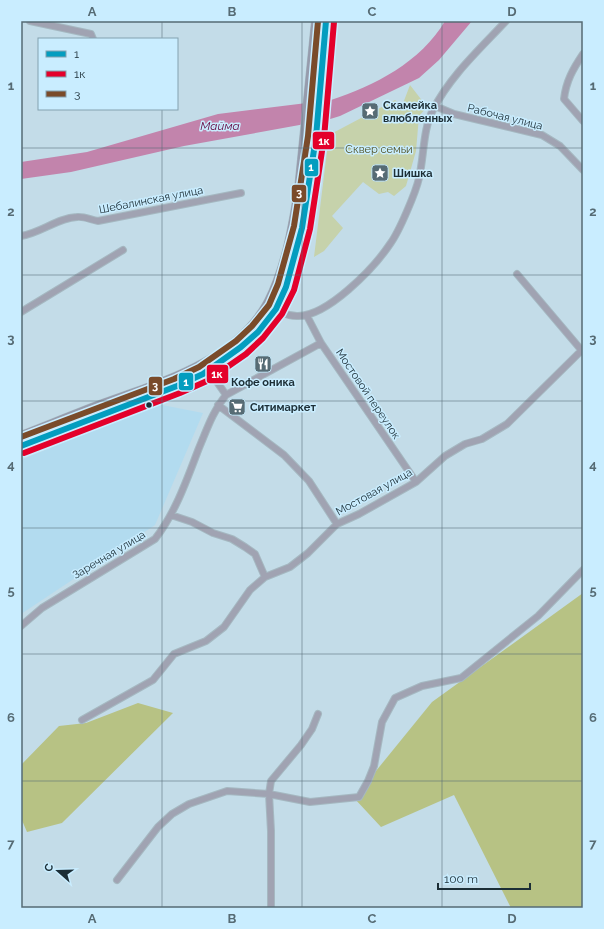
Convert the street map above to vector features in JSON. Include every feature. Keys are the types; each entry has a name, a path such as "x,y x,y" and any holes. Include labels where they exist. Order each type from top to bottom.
{"main road":[{"path":"21,436 164,382 206,362 225,349 248,329 267,303 277,283 295,216 316,21"},
{"path":"21,446 177,386 203,374 241,347 258,332 276,309 286,287 302,228 316,137 326,21"}],"street":[{"path":"30,21 91,34 93,38"},
{"path":"267,303 287,315 307,316 325,308 355,283 391,243 419,179 426,137 432,112 435,106 446,87 506,21"},
{"path":"583,54 572,72 566,86 564,99 583,121"},
{"name":"Рабочая улица","path":"435,106 454,114 542,135 560,146 583,170"},
{"name":"Шебалинская улица","path":"21,236 43,230 71,218 78,217 98,221 241,193"},
{"path":"21,312 123,250"},
{"path":"517,274 582,350"},
{"name":"Мостовой переулок","path":"307,316 322,343 416,482"},
{"path":"213,376 226,395 322,343"},
{"name":"Мостовая улица","path":"82,720 153,680 174,654 206,641 224,627 250,590 266,578 290,567 308,554 336,524 359,514 416,482 445,456 465,444 482,439 507,424 582,350"},
{"name":"Заречная улица","path":"21,626 42,608 155,539 171,515 218,405 226,395"},
{"path":"218,405 284,455 309,481 336,524"},
{"path":"171,515 192,522 213,534 232,539 245,547 255,554 266,578"},
{"path":"117,880 158,826 172,814 189,804 227,791 269,794 310,802 359,797 374,766 382,722 394,698 422,686 460,678 538,616 583,570"},
{"path":"271,908 271,831 269,794 271,781 301,745 312,729 318,714"}],"shaded area":[{"path":"157,404 203,413 155,525 21,614 21,460"}],"green space":[{"name":"Сквер семьи","path":"410,85 427,107 419,116 416,151 406,186 394,196 388,192 379,194 363,182 332,216 343,228 324,251 314,257 329,135 395,100 402,106"},
{"path":"583,593 583,908 511,908 454,795 381,827 354,798 432,702"},
{"path":"138,703 173,713 62,823 27,832 21,818 21,765 59,726 86,723"}],"water":[{"name":"Майма","path":"445,21 472,21 439,60 419,78 340,116 327,120 184,146 71,172 21,179 21,162 87,152 218,114 331,100 364,88 395,71 410,60 435,36"}],"transit line":[{"name":"3","path":"21,437 174,379 199,367 236,341 252,326 269,305 278,284 294,226 308,136 318,21"},
{"name":"1","path":"21,446 177,386 203,374 241,347 258,332 276,309 286,287 302,228 316,137 326,21"},
{"name":"1к","path":"24,453 180,393 207,381 246,354 263,338 282,314 294,290 310,229 324,138 334,22"}],"place":[{"name":"Скамейка влюбленных","path":"370,111"},
{"name":"Шишка","path":"380,173"},
{"name":"Кофе оника","path":"263,364"},
{"name":"Ситимаркет","path":"237,407"}]}
